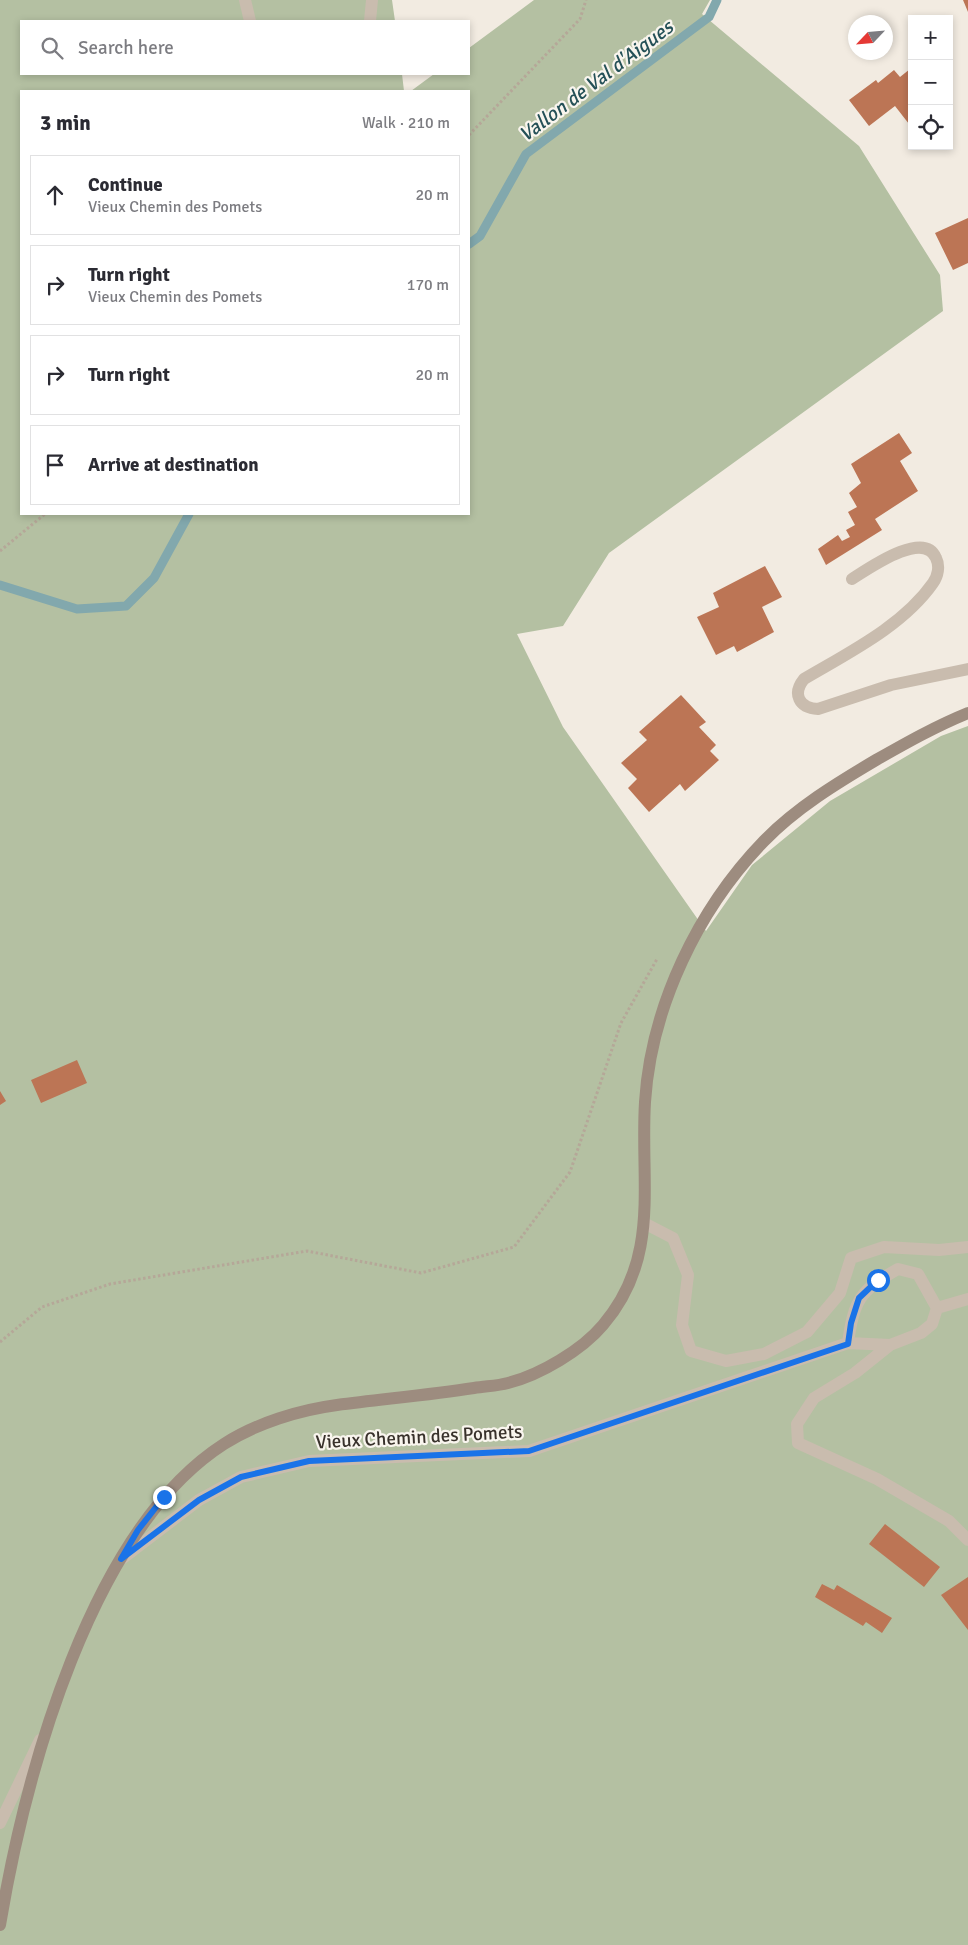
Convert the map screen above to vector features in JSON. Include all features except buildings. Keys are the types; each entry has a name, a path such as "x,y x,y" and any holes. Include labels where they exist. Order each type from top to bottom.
{"street":[{"path":"245,0 250,20"},
{"path":"370,20 372,0"},
{"path":"852,579 895,554 910,549 922,547 929,549 934,552 938,562 934,582 913,606 878,635 804,679 798,695 805,706 810,709 818,709 892,685 968,669"},
{"path":"0,1925 10,1867 28,1795 52,1716 80,1640 100,1597 138,1530 164,1497 192,1469 225,1443 261,1425 296,1413 332,1406 452,1392 511,1382 559,1360 600,1329 622,1301 637,1268 644,1223 645,1101 652,1049 680,963 702,922 728,885 765,840 801,810 839,782 899,747 968,713"},
{"path":"644,1223 673,1238 688,1275 682,1325 691,1351 726,1360 764,1354 807,1332 840,1293 851,1258 884,1248 939,1250 968,1247"},
{"path":"848,1344 851,1323 859,1298 878,1280 898,1269 918,1274 937,1308 968,1300"},
{"name":"Vieux Chemin des Pomets","path":"121,1559 199,1500 241,1477 309,1461 529,1451 848,1344 890,1345 921,1333 932,1324 937,1308"},
{"path":"890,1345 855,1373 814,1398 797,1424 798,1443 894,1488 950,1521 968,1540"},
{"path":"0,1822 52,1716"}],"path":[{"path":"470,134 580,19 586,0"},
{"path":"0,551 44,515"},
{"path":"0,1342 42,1307 110,1284 306,1251 421,1274 514,1247 570,1172 621,1023 658,958"}],"green space":[{"path":"0,0 392,0 395,20 20,20 20,75 402,75 404,90 20,90 20,515 470,515 470,90 412,90 433,75 470,75 470,47 534,0 710,0 702,14 859,146 940,275 943,311 609,553 563,626 517,634 563,727 706,931 752,865 830,801 941,736 968,726 968,1945 0,1945"}],"waterway":[{"name":"Vallon de Val d'Aigues","path":"470,243 480,236 526,154 709,17 717,0"},
{"name":"Vallon de Val d'Aigues","path":"0,585 77,609 126,606 154,578 188,515"}],"route":[{"path":"164,1497 138,1530 121,1559 199,1500 241,1477 309,1461 529,1451 848,1344 851,1323 859,1298 878,1280"}]}
